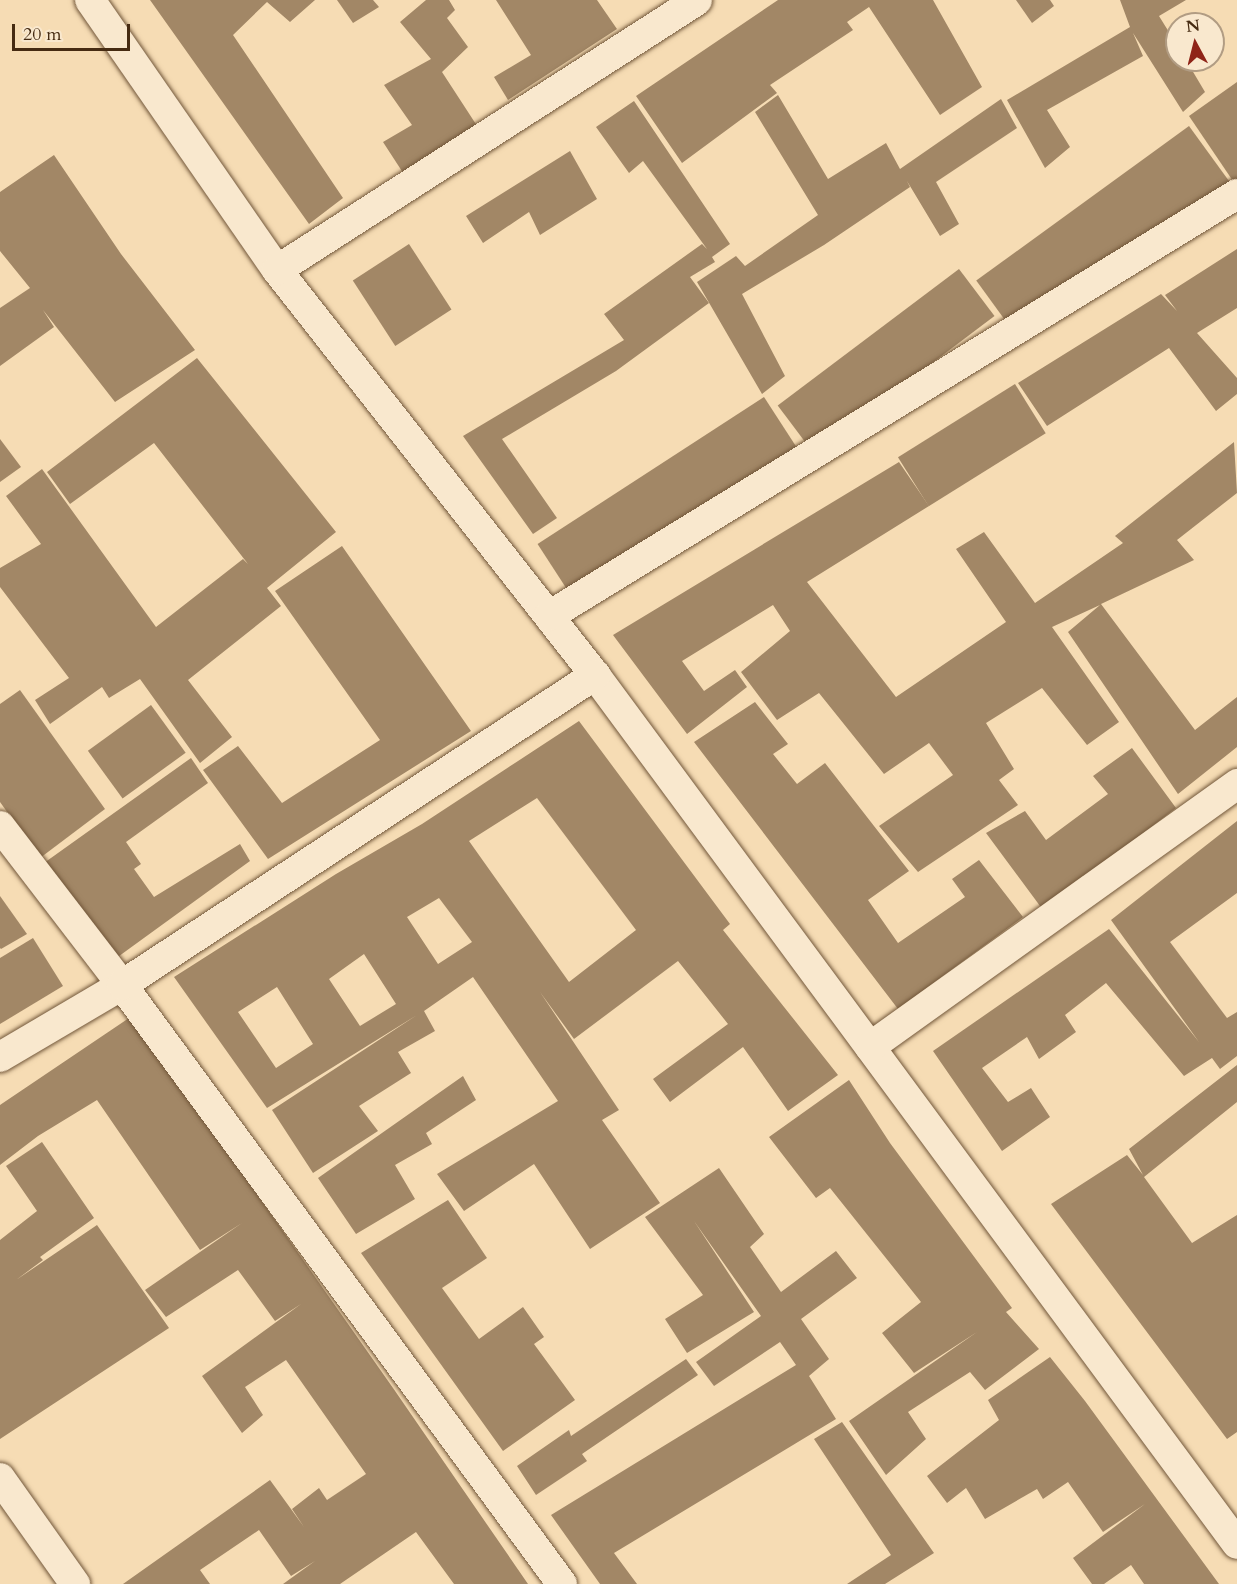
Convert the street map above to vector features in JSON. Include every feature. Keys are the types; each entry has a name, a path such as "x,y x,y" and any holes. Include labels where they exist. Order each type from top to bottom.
{"street":[{"path":"90,0 277,270 595,675 1237,1545"},
{"path":"277,270 665,8 697,0"},
{"path":"549,616 1237,194"},
{"path":"0,1057 122,985 595,675"},
{"path":"870,1047 1237,784"},
{"path":"0,826 122,985 562,1584"},
{"path":"0,1478 75,1584"}],"building":[{"path":"150,0 315,0 290,22 267,2 233,35 343,198 309,224"},
{"path":"337,0 373,0 379,7 353,23"},
{"path":"426,0 449,0 455,10 447,18 468,47 442,72 483,135 409,182 383,142 412,125 384,85 431,59 400,22"},
{"path":"496,0 597,0 617,29 508,100 494,77 531,55"},
{"path":"778,0 933,0 982,87 940,115 869,7 847,22 853,30 770,85 777,93 682,163 636,96"},
{"path":"1016,0 1050,0 1054,6 1032,23"},
{"path":"1120,0 1186,0 1159,16 1165,26 1165,72 1193,72 1205,92 1183,112 1133,33 1143,56 1047,110 1070,147 1045,168 1007,100 1130,27"},
{"path":"1237,82 1237,182 1235,184 1189,116"},
{"path":"778,95 828,179 886,143 900,169 1001,99 1017,128 936,182 959,224 940,236 907,181 910,187 824,245 742,294 785,376 762,394 697,282 736,256 745,266 818,215 755,112"},
{"path":"634,101 730,244 712,257 715,262 690,277 709,303 616,371 502,439 557,518 533,534 463,436 624,340 604,314 702,244 707,249 643,161 629,173 596,127"},
{"path":"1189,126 1234,188 1021,343 976,281"},
{"path":"570,151 597,199 540,235 529,212 483,243 466,216"},
{"path":"54,155 121,254 195,350 115,402 43,310 54,327 0,366 0,308 30,288 0,251 0,192"},
{"path":"409,244 451,309 395,346 353,280"},
{"path":"1237,249 1237,308 1197,333 1237,378 1237,394 1216,411 1169,348 1047,426 1018,383 1161,294 1177,311 1165,295"},
{"path":"959,269 995,316 813,453 778,406"},
{"path":"197,358 336,532 267,588 281,606 188,680 232,737 200,763 140,679 109,698 102,687 50,724 35,700 69,678 0,587 0,568 41,544 6,496 42,469 156,627 243,559 248,564 154,443 70,504 47,472"},
{"path":"1015,384 1046,433 929,506 898,457"},
{"path":"764,397 800,453 574,600 538,544"},
{"path":"0,439 21,467 0,482"},
{"path":"1234,442 1237,493 1177,540 1194,560 1101,604 1195,730 1237,697 1237,747 1178,794 1068,632 1100,605 1052,627 1119,722 1087,745 1042,688 986,723 1014,769 999,780 1018,805 918,872 879,826 953,775 929,743 884,774 819,693 777,720 741,672 790,631 773,605 682,661 704,691 735,670 747,687 687,734 613,635 899,462 929,506 807,582 896,697 1006,622 956,549 984,532 1035,603 1123,543 1115,536"},
{"path":"342,546 471,731 268,859 203,770 238,746 282,803 380,740 275,591"},
{"path":"20,690 105,809 40,858 0,802 0,704"},
{"path":"755,702 788,744 773,754 797,784 825,763 909,871 868,900 898,943 965,897 952,879 979,860 1023,917 898,1009 694,742"},
{"path":"151,705 186,753 123,799 88,751"},
{"path":"579,721 730,924 723,930 838,1075 788,1111 743,1047 670,1102 653,1079 728,1024 678,961 574,1039 540,992 619,1110 602,1120 660,1203 590,1249 534,1164 464,1211 437,1174 558,1101 473,977 424,1011 435,1031 398,1052 411,1073 359,1106 378,1131 313,1173 272,1110 417,1015 267,1108 174,977 336,874 422,824","holes":["537,798 636,930 569,982 469,841","439,898 472,942 438,964 407,917","364,954 396,1004 360,1026 329,979","277,987 313,1044 276,1068 238,1012"]},
{"path":"1132,748 1176,808 1043,910 986,833 1025,811 1046,840 1108,794 1093,776"},
{"path":"191,758 208,783 126,842 141,864 134,869 154,897 240,844 250,861 115,959 44,863"},
{"path":"1237,821 1237,893 1170,942 1227,1018 1237,1012 1237,1056 1220,1069 1212,1058 1184,1076 1106,983 1065,1015 1076,1032 1039,1059 1027,1037 982,1068 1008,1102 1031,1088 1050,1117 1002,1151 933,1051 1109,929 1199,1042 1111,920"},
{"path":"0,896 27,934 1,949 0,948"},
{"path":"33,938 63,986 0,1024 0,958"},
{"path":"132,1016 528,1584 454,1584 416,1532 340,1584 283,1584 315,1561 291,1576 259,1530 200,1570 210,1584 123,1584 270,1480 304,1527 292,1509 319,1488 327,1500 366,1474 286,1360 245,1387 263,1415 242,1433 202,1376 301,1304 275,1321 238,1270 166,1317 145,1290 242,1223 200,1250 97,1100 38,1136 0,1165 0,1105"},
{"path":"1237,1065 1237,1102 1144,1177 1192,1243 1237,1215 1237,1432 1227,1439 1051,1204 1127,1155 1143,1175 1129,1149"},
{"path":"463,1076 476,1100 426,1133 432,1144 395,1165 415,1199 356,1234 318,1178"},
{"path":"849,1080 890,1143 1012,1308 1006,1312 1039,1349 985,1390 970,1372 908,1412 926,1439 886,1475 849,1421 977,1332 914,1373 882,1333 921,1302 830,1188 816,1198 769,1137"},
{"path":"42,1142 94,1218 40,1257 43,1260 16,1280 97,1225 169,1328 0,1439 0,1240 37,1211 6,1166"},
{"path":"719,1168 764,1234 750,1247 781,1292 836,1251 857,1278 801,1319 829,1359 809,1376 836,1419 614,1553 637,1584 600,1584 551,1515 796,1365 780,1342 714,1386 696,1362 761,1316 694,1221 754,1312 687,1353 665,1319 703,1295 645,1217"},
{"path":"448,1200 487,1258 442,1288 479,1339 523,1307 544,1337 534,1344 575,1400 503,1451 361,1253"},
{"path":"1050,1357 1219,1584 1144,1584 1131,1565 1104,1584 1092,1584 1073,1558 1145,1504 1103,1532 1068,1482 1043,1499 1037,1489 985,1519 966,1488 947,1503 927,1476 999,1420 988,1400"},
{"path":"686,1359 698,1375 582,1454 587,1461 536,1495 517,1466 569,1430 571,1436"},
{"path":"842,1422 934,1553 885,1584 847,1584 891,1555 814,1439"}]}
